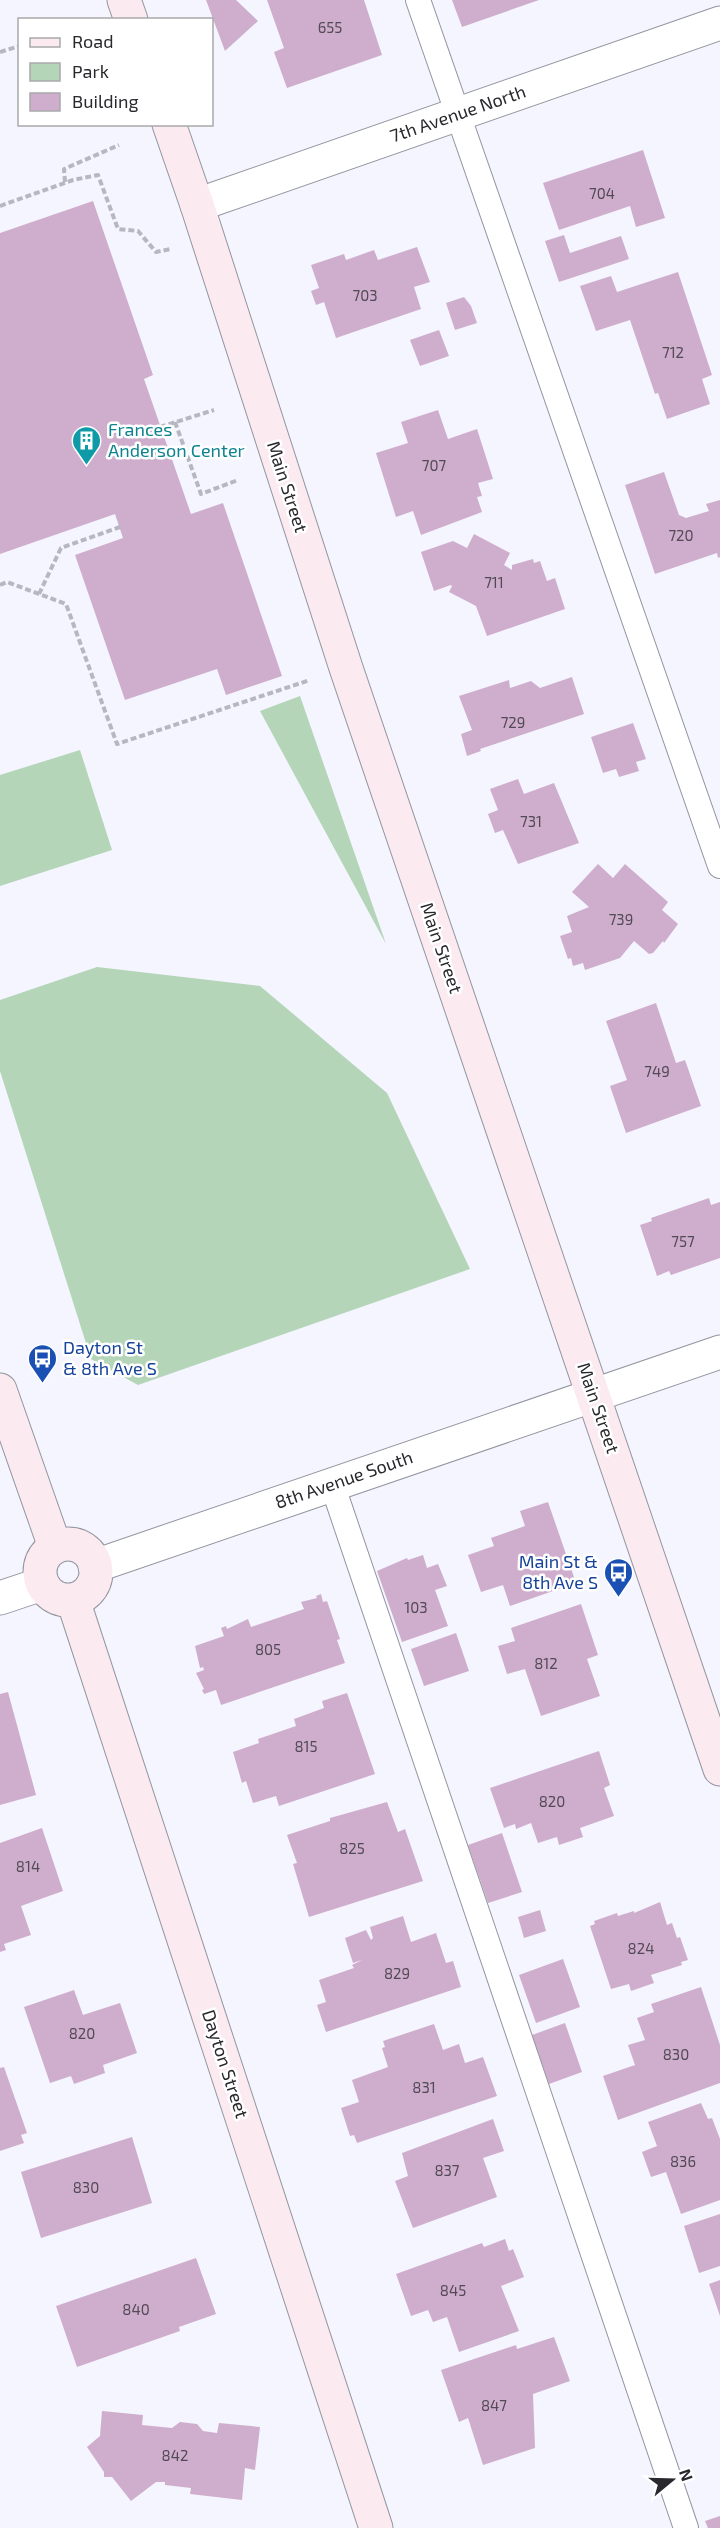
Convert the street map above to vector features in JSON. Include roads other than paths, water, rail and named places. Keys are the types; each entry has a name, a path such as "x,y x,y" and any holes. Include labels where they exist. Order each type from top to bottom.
{"main road":[{"path":"124,0 130,18"},
{"name":"Main Street","path":"170,126 346,668 720,1769"},
{"path":"0,1390 55,1547"},
{"path":"65,1544 79,1545 89,1554 96,1566 96,1577 92,1588 84,1596 73,1600 61,1600 49,1594 42,1584 39,1571 42,1558 55,1547 65,1544"},
{"name":"Dayton Street","path":"73,1600 376,2528"}],"street":[{"name":"7th Avenue North","path":"197,205 715,22"},
{"name":"8th Avenue South","path":"96,1566 720,1352"},
{"path":"0,1598 42,1584"}],"lane":[{"path":"418,0 720,866"},
{"path":"332,1484 686,2528"}],"place":[{"name":"Frances Anderson Center","path":"87,466"},
{"name":"Dayton St & 8th Ave S","path":"42,1384"},
{"name":"Main St & 8th Ave S","path":"619,1598"}]}
